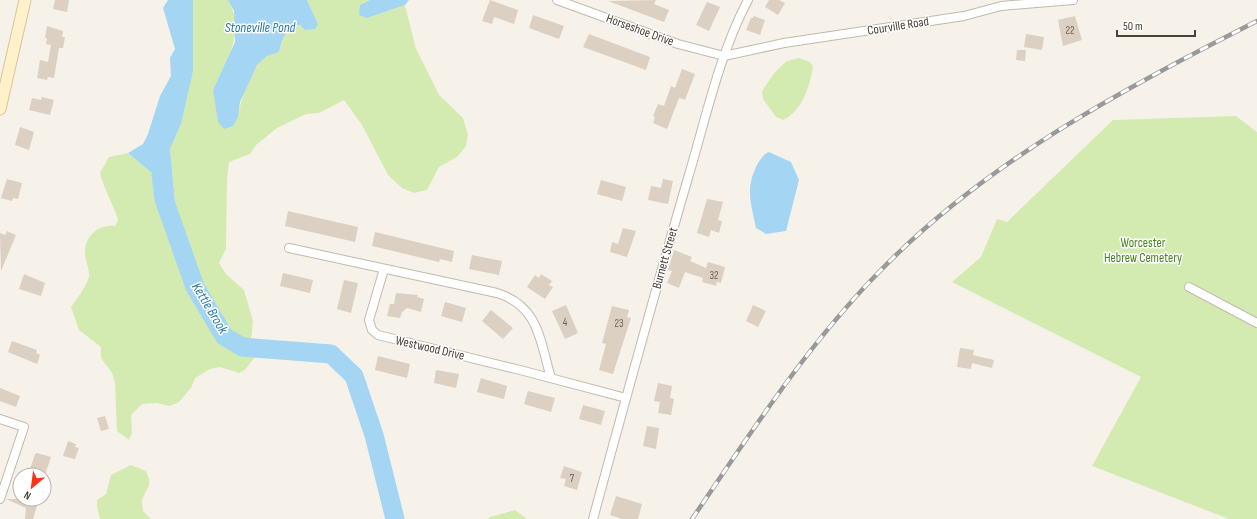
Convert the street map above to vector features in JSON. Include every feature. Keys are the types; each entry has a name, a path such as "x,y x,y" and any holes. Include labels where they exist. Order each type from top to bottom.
{"main road":[{"path":"0,109 25,0"}],"street":[{"name":"Horseshoe Drive","path":"557,0 678,44 724,56"},
{"name":"Burnett Street","path":"593,519 724,56 732,33 748,0"},
{"name":"Courville Road","path":"724,56 784,43 964,16 1001,6 1073,0"},
{"path":"289,248 497,293 514,299 524,307 534,322 551,378"},
{"name":"Westwood Drive","path":"384,269 369,320 372,330 378,335 626,398"},
{"path":"1189,287 1257,323"},
{"path":"0,419 24,427 0,499"}],"green space":[{"path":"193,0 228,0 233,12 235,35 229,57 213,90 238,117 241,102 248,84 256,67 262,60 267,56 279,52 285,34 292,26 318,24 307,0 370,0 360,5 367,18 405,5 416,49 439,95 463,118 468,135 466,146 457,157 439,167 427,190 414,193 402,188 388,175 362,125 344,100 319,113 306,114 277,128 256,145 250,154 229,162 227,178 226,249 219,263 226,274 244,290 253,321 251,339 254,358 245,370 239,373 220,367 210,369 195,378 191,388 179,402 169,406 157,403 142,404 131,415 132,433 129,440 117,431 115,383 112,373 101,358 101,347 79,330 71,307 84,288 89,277 85,253 87,241 98,229 115,226 118,220 100,173 109,157 128,153 152,173 164,199 175,202 170,149 181,124"},
{"path":"799,58 809,62 813,66 810,82 800,104 790,116 783,120 776,117 763,99 762,91 775,72 787,61"},
{"name":"Worcester Hebrew Cemetery","path":"1236,116 1257,132 1257,519 1229,519 1092,466 1141,377 952,282 981,257 997,219 1007,222 1113,120"},
{"path":"131,465 146,471 148,476 149,486 142,503 143,511 151,519 100,519 97,500 106,494 111,475"},
{"path":"515,510 527,519 488,519 490,517"}],"water":[{"name":"Stoneville Pond","path":"168,0 193,0 193,71 181,124 170,149 175,202 164,199 152,173 128,153 143,144 148,134 160,96 171,76 170,58 175,49 163,8"},
{"name":"Stoneville Pond","path":"228,0 307,0 318,24 315,29 305,30 300,25 291,28 285,34 279,52 267,56 257,65 240,102 238,117 233,126 224,129 218,122 213,90 235,42 234,11"},
{"path":"370,0 409,0 405,5 367,18 359,15 360,5"},
{"path":"769,152 791,162 799,180 786,231 766,234 756,228 750,188 758,163 765,154"}],"building":[{"path":"55,0 69,0 67,12 53,9"},
{"path":"490,0 518,10 514,24 494,17 492,24 482,21"},
{"path":"656,0 654,4 669,10 664,22 608,1"},
{"path":"769,0 779,0 785,3 778,15 765,7"},
{"path":"707,2 720,7 709,31 696,25"},
{"path":"533,15 564,26 559,39 529,28"},
{"path":"754,16 765,20 760,35 746,30 751,18"},
{"path":"1075,16 1082,40 1063,46 1058,20"},
{"path":"47,26 63,31 62,37 65,37 63,48 59,48 54,78 48,77 47,80 37,78 40,60 48,62 51,45 46,44 47,38 45,38"},
{"path":"589,34 650,57 646,70 583,47"},
{"path":"1026,34 1044,37 1042,50 1024,47"},
{"path":"1017,50 1026,50 1025,61 1016,60"},
{"path":"682,69 695,74 685,100 679,98 667,129 653,123 655,117 653,116 658,104 664,106 671,86 675,88"},
{"path":"42,97 54,100 50,115 29,110 32,98 41,100"},
{"path":"20,127 34,132 29,150 15,145"},
{"path":"7,179 22,183 18,199 13,198 12,201 1,198"},
{"path":"663,179 673,181 668,204 648,200 651,186 661,188"},
{"path":"601,180 626,187 622,201 597,194"},
{"path":"707,199 723,202 718,220 722,221 719,233 711,230 709,237 697,233"},
{"path":"288,211 358,227 355,242 285,226"},
{"path":"623,228 636,231 627,257 610,252 612,242 618,244"},
{"path":"7,231 16,235 1,271 0,233 5,235"},
{"path":"375,232 454,251 452,262 440,259 439,262 372,246"},
{"path":"674,250 692,257 690,261 706,268 708,262 725,267 721,283 717,282 716,286 702,282 703,278 685,272 679,288 667,283 672,271 668,270"},
{"path":"472,255 502,261 499,275 469,269"},
{"path":"283,273 313,280 310,293 280,286"},
{"path":"24,274 45,283 41,296 19,289"},
{"path":"541,274 552,281 549,285 553,287 545,299 527,287 535,275 539,278"},
{"path":"344,280 358,283 351,313 337,309"},
{"path":"396,293 418,295 417,297 424,299 421,312 407,308 402,312 400,318 387,316 390,304 394,304"},
{"path":"445,302 466,308 462,322 441,316"},
{"path":"566,305 578,333 565,339 552,311"},
{"path":"753,305 766,311 758,327 746,321"},
{"path":"612,306 629,310 627,317 631,318 613,374 599,370 606,344 602,343"},
{"path":"491,310 513,328 503,339 482,321"},
{"path":"12,341 37,350 36,353 40,355 37,364 8,352"},
{"path":"960,348 974,350 973,355 994,360 992,368 972,363 971,369 957,367"},
{"path":"378,356 410,364 407,378 375,370"},
{"path":"436,370 459,374 456,388 434,383"},
{"path":"481,378 507,386 504,399 477,392"},
{"path":"658,383 672,386 670,398 674,399 671,415 658,413 660,402 654,401"},
{"path":"0,388 20,396 16,407 0,401"},
{"path":"528,391 555,398 551,412 524,404"},
{"path":"583,405 605,411 601,425 579,419"},
{"path":"105,416 109,429 101,431 97,418"},
{"path":"647,426 659,428 656,449 643,446"},
{"path":"68,441 76,444 75,447 79,448 75,459 63,456"},
{"path":"37,453 51,457 48,467 31,467 35,454"},
{"path":"564,466 582,472 577,490 564,486 566,479 560,478"},
{"path":"616,496 642,504 638,519 622,519 610,515"},
{"path":"24,507 37,507 33,519 25,519 26,508"}],"waterway":[{"name":"Kettle Brook","path":"161,174 164,199 195,287 224,336 242,347 331,354 354,376 374,435 395,519"}],"railway":[{"path":"692,519 780,391 828,329 853,299 921,232 965,195 1058,131 1107,101 1257,21"}]}
